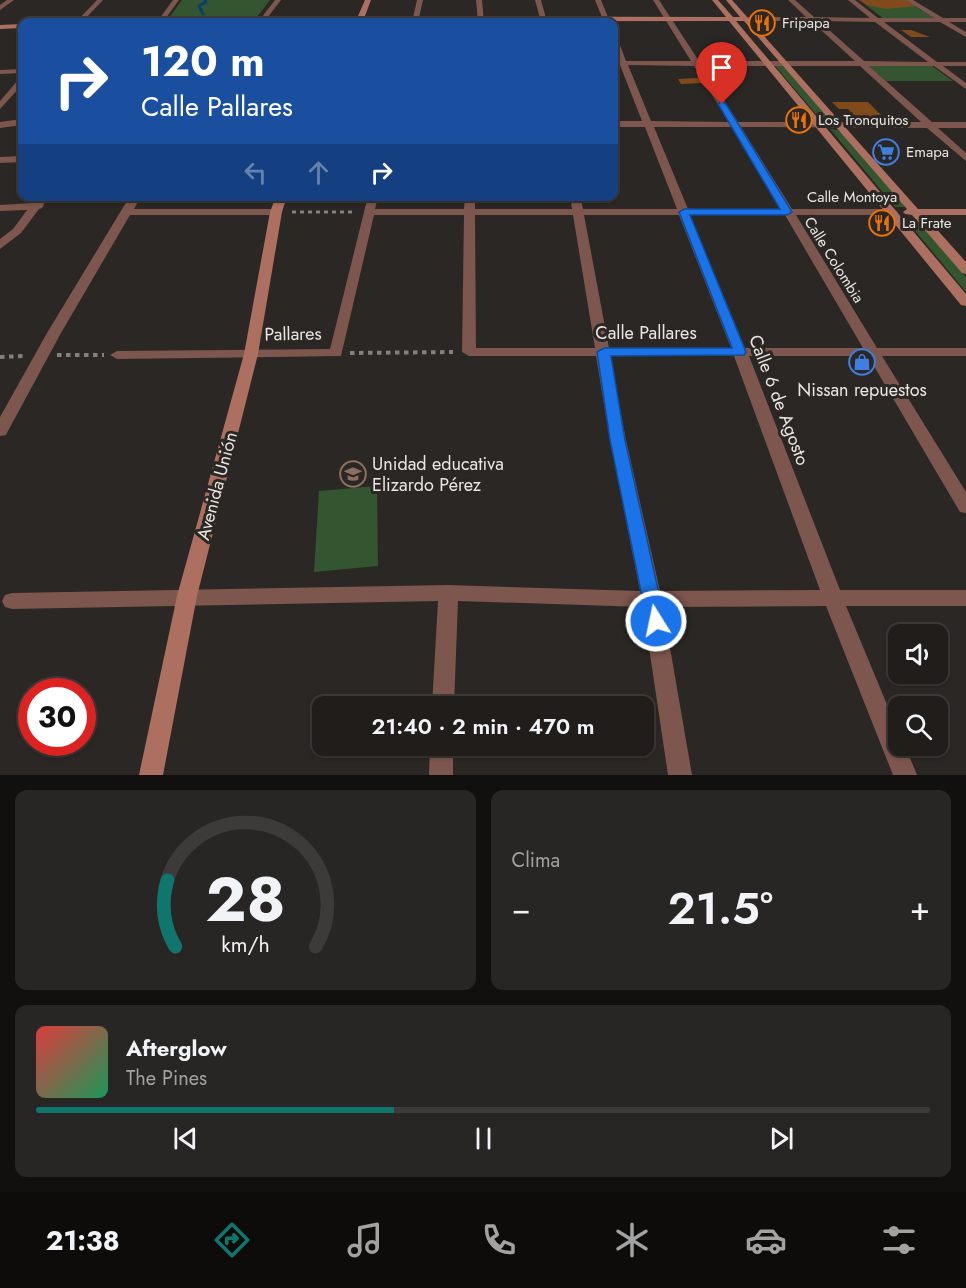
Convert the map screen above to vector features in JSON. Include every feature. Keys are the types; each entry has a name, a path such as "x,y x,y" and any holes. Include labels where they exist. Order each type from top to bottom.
{"main road":[{"path":"360,18 368,0"},
{"path":"715,0 966,302"},
{"path":"729,0 966,270"},
{"path":"618,21 746,19"},
{"path":"0,27 18,26"},
{"name":"Avenida Unión","path":"151,775 187,596 251,354 276,212 280,201"},
{"name":"Calle Montoya","path":"892,212 966,212"}],"street":[{"path":"84,18 100,0"},
{"path":"163,18 176,0"},
{"path":"264,18 278,0"},
{"path":"417,18 420,0"},
{"path":"479,0 481,18"},
{"path":"538,0 542,18"},
{"path":"598,0 605,18"},
{"name":"Calle Colombia","path":"656,0 735,124 966,507"},
{"path":"790,0 966,158"},
{"path":"851,0 966,87"},
{"path":"909,0 966,35"},
{"path":"0,2 10,1"},
{"path":"0,8 10,1"},
{"path":"746,19 966,20"},
{"path":"618,63 966,64"},
{"name":"Calle 6 de Agosto","path":"618,63 648,124 684,212 740,352 833,598 905,775"},
{"path":"0,72 18,71"},
{"path":"0,106 18,86"},
{"path":"0,125 18,123"},
{"path":"618,124 966,125"},
{"path":"0,160 18,159"},
{"path":"0,208 40,201"},
{"path":"0,245 17,231 40,201"},
{"path":"0,431 54,333 133,201"},
{"path":"336,353 372,201"},
{"path":"469,352 470,201"},
{"path":"576,204 618,440 652,599 680,775"},
{"name":"Calle Montoya","path":"369,212 469,212 576,204 684,212 892,212"},
{"path":"126,212 276,212"},
{"name":"Calle Pallares","path":"469,352 966,352"},
{"name":"Pallares","path":"117,355 336,353"},
{"path":"443,696 448,593"},
{"path":"12,601 448,593 652,599 966,598"},
{"path":"441,775 442,756"}],"path":[{"path":"276,212 369,212"},
{"name":"Pallares","path":"336,353 469,352"}],"green space":[{"path":"182,0 270,0 257,17 169,18"},
{"path":"859,0 906,0 934,18 883,18"},
{"path":"775,66 783,66 831,120 821,120"},
{"path":"869,66 932,66 953,81 886,81"},
{"path":"830,129 839,130 906,207 895,207"},
{"path":"906,220 918,221 966,277 966,292"},
{"path":"377,486 378,566 314,572 319,491"}],"building":[{"path":"859,0 906,0 916,6 886,9 867,5"},
{"path":"901,30 911,30 930,37 911,37"},
{"path":"698,78 702,83 681,84 678,79"},
{"path":"832,102 868,102 887,121 859,121 848,109 839,109"}],"waterway":[{"path":"203,14 199,6 206,2 205,0"}],"place":[{"name":"Fripapa","path":"762,23"},
{"name":"Los Tronquitos","path":"799,120"},
{"name":"Emapa","path":"886,152"},
{"name":"La Frate","path":"882,223"},
{"name":"Nissan repuestos","path":"862,362"},
{"name":"Unidad educativa Elizardo Pérez","path":"353,474"}],"route":[{"path":"656,621 618,440 604,352 740,352 684,212 787,212 722,104"}]}
